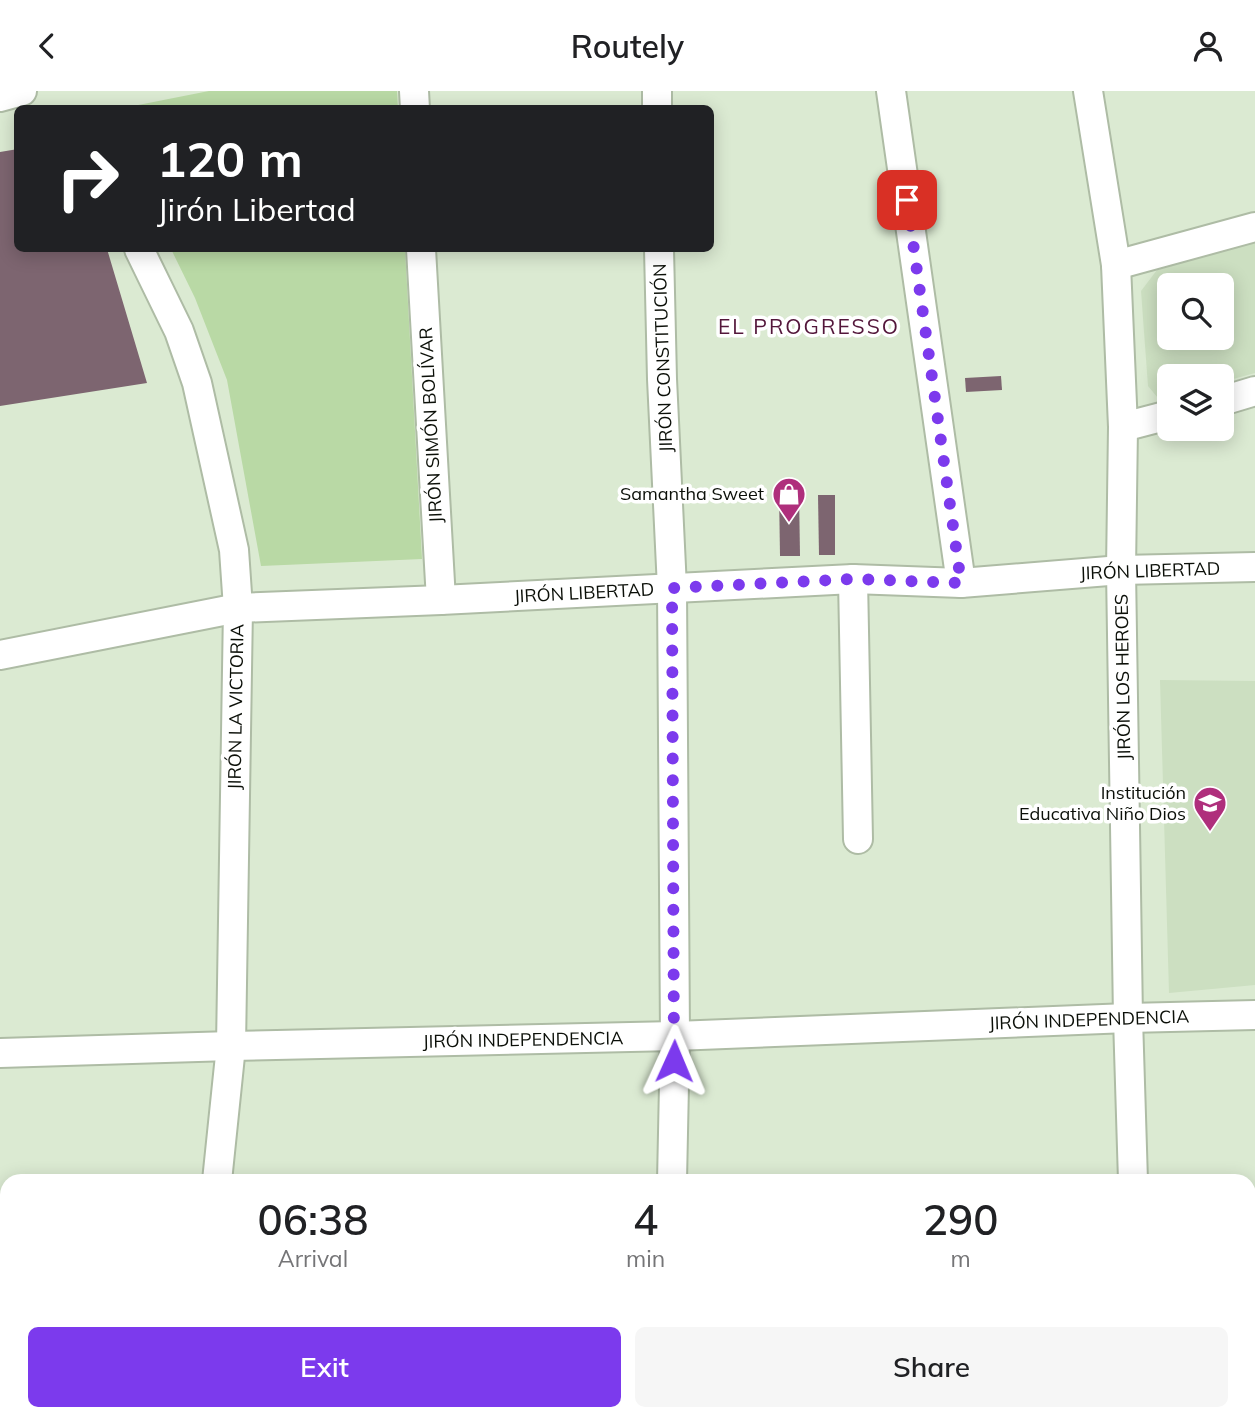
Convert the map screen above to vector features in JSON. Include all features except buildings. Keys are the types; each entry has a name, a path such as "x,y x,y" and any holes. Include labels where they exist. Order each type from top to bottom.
{"street":[{"path":"0,97 22,91"},
{"path":"891,91 961,583"},
{"name":"JIRÓN LOS HEROES","path":"1088,91 1116,265 1123,427 1121,570 1133,1174"},
{"path":"1116,265 1255,227"},
{"name":"JIRÓN LA VICTORIA","path":"140,252 179,331 197,383 234,549 238,608 231,1046 218,1174"},
{"name":"JIRÓN SIMÓN BOLÍVAR","path":"421,252 441,600"},
{"name":"JIRÓN CONSTITUCIÓN","path":"659,252 672,588 675,1036 672,1174"},
{"path":"1234,397 1255,391"},
{"path":"1123,427 1157,418"},
{"name":"JIRÓN LIBERTAD","path":"0,655 238,608 853,579 961,583 1121,570 1255,567"},
{"path":"853,579 858,839"},
{"name":"JIRÓN INDEPENDENCIA","path":"0,1053 675,1036 1255,1014"}],"shaded area":[{"path":"1255,242 1255,373 1234,379 1234,364 1157,364 1157,397 1148,386 1141,291 1157,270"},
{"name":"Institución Educativa Niño Dios","path":"1160,680 1255,681 1255,985 1169,993"}],"green space":[{"path":"209,91 397,91 398,105 138,105"},
{"path":"172,252 405,252 422,559 261,566 227,380 195,298"}],"place":[{"name":"Samantha Sweet","path":"789,524"},
{"name":"Institución Educativa Niño Dios","path":"1210,833"}],"district":[{"name":"EL PROGRESSO","path":"809,327"}],"route":[{"path":"674,1061 672,588 853,579 961,583 907,200"}]}
